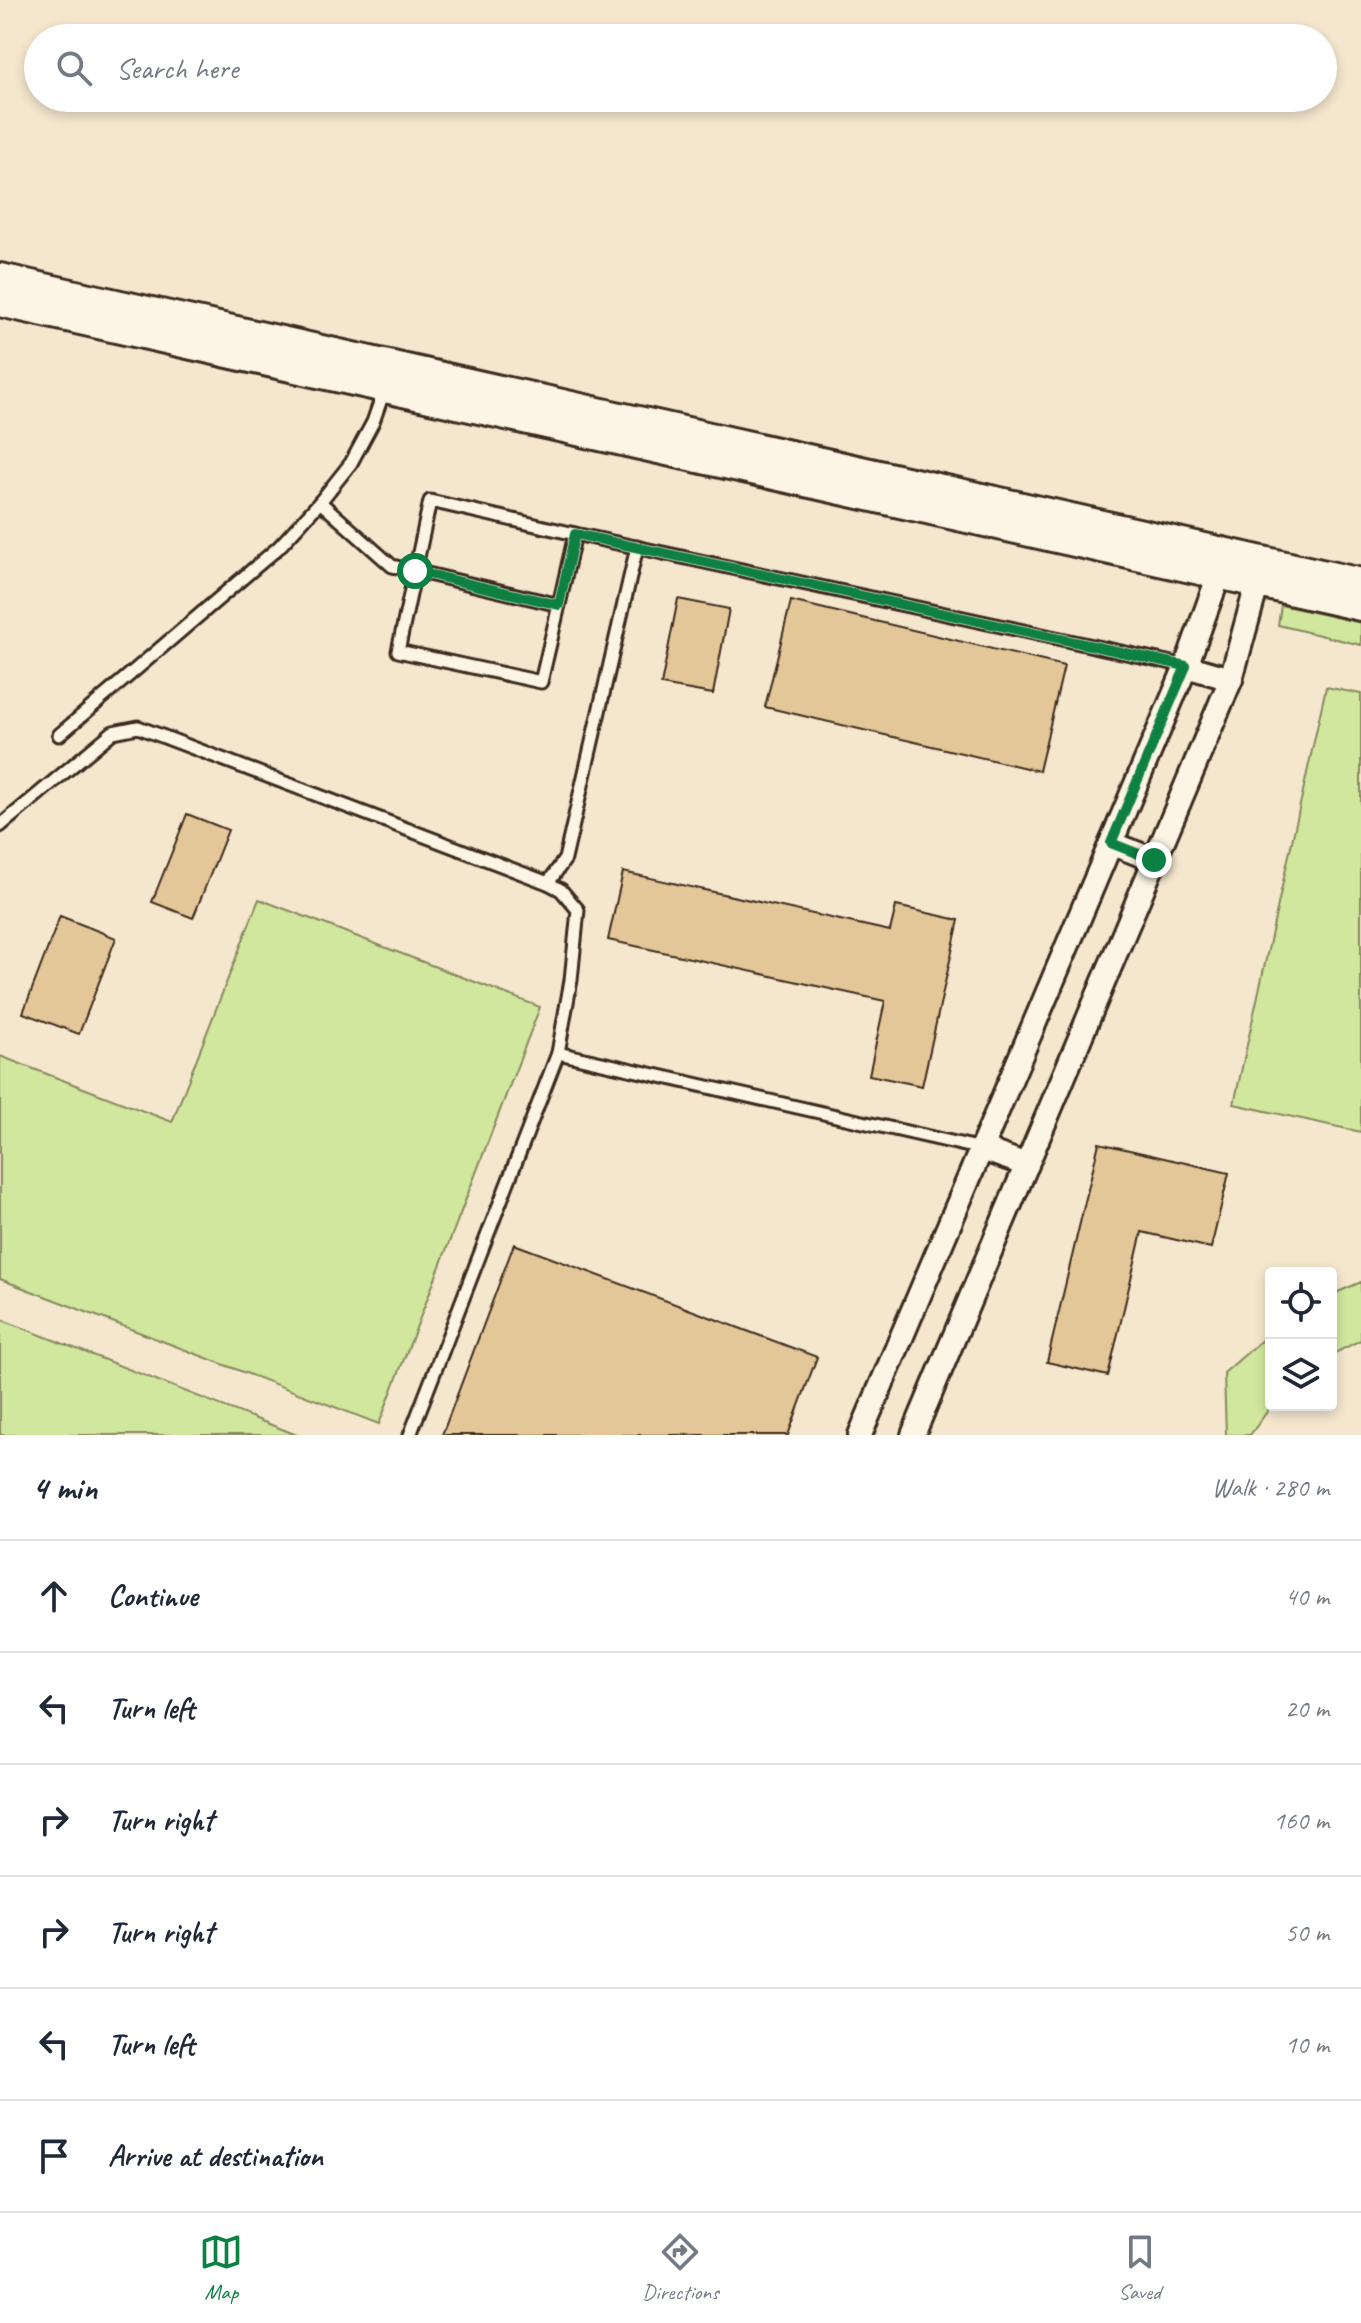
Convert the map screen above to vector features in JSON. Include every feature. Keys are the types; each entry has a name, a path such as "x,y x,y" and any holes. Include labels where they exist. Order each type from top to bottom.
{"main road":[{"path":"0,279 1223,564"},
{"path":"0,301 385,388 1261,572 1361,584"},
{"path":"1261,572 1361,605"}],"street":[{"path":"860,1435 1186,666 1223,564"},
{"path":"913,1435 1231,679 1261,572"},
{"path":"1186,666 1231,679"},
{"path":"1111,843 1154,860"},
{"path":"982,1149 1027,1165"}],"lane":[{"path":"59,735 279,547 351,463 373,422 385,388"},
{"path":"575,534 541,682 398,651 430,501 1186,666"},
{"path":"320,502 392,566 559,605"},
{"path":"548,883 565,859 637,547"},
{"path":"0,826 113,732 138,727 548,883 561,890 578,910 571,980 558,1053 410,1435"},
{"path":"558,1053 982,1149"}],"green space":[{"path":"1281,605 1361,623 1361,645 1278,625"},
{"path":"1326,687 1361,694 1361,1132 1234,1104"},
{"path":"259,899 540,1007 379,1424 0,1279 0,1056 172,1122"},
{"path":"1361,1282 1361,1340 1337,1352 1337,1339 1337,1292"},
{"path":"0,1319 297,1435 0,1435"},
{"path":"1265,1337 1265,1411 1268,1411 1250,1435 1226,1435 1224,1373"}],"building":[{"path":"678,599 729,609 713,694 661,685"},
{"path":"791,601 1064,666 1039,771 765,707"},
{"path":"187,814 228,830 193,918 152,902"},
{"path":"623,872 890,931 896,906 959,920 922,1086 869,1075 885,1001 608,940"},
{"path":"60,916 116,938 79,1034 23,1013"},
{"path":"1099,1143 1229,1173 1211,1248 1142,1232 1108,1376 1047,1362"},
{"path":"514,1244 817,1357 788,1435 442,1435"}],"route":[{"path":"415,571 559,605 575,534 1186,666 1111,843 1154,860"}]}
